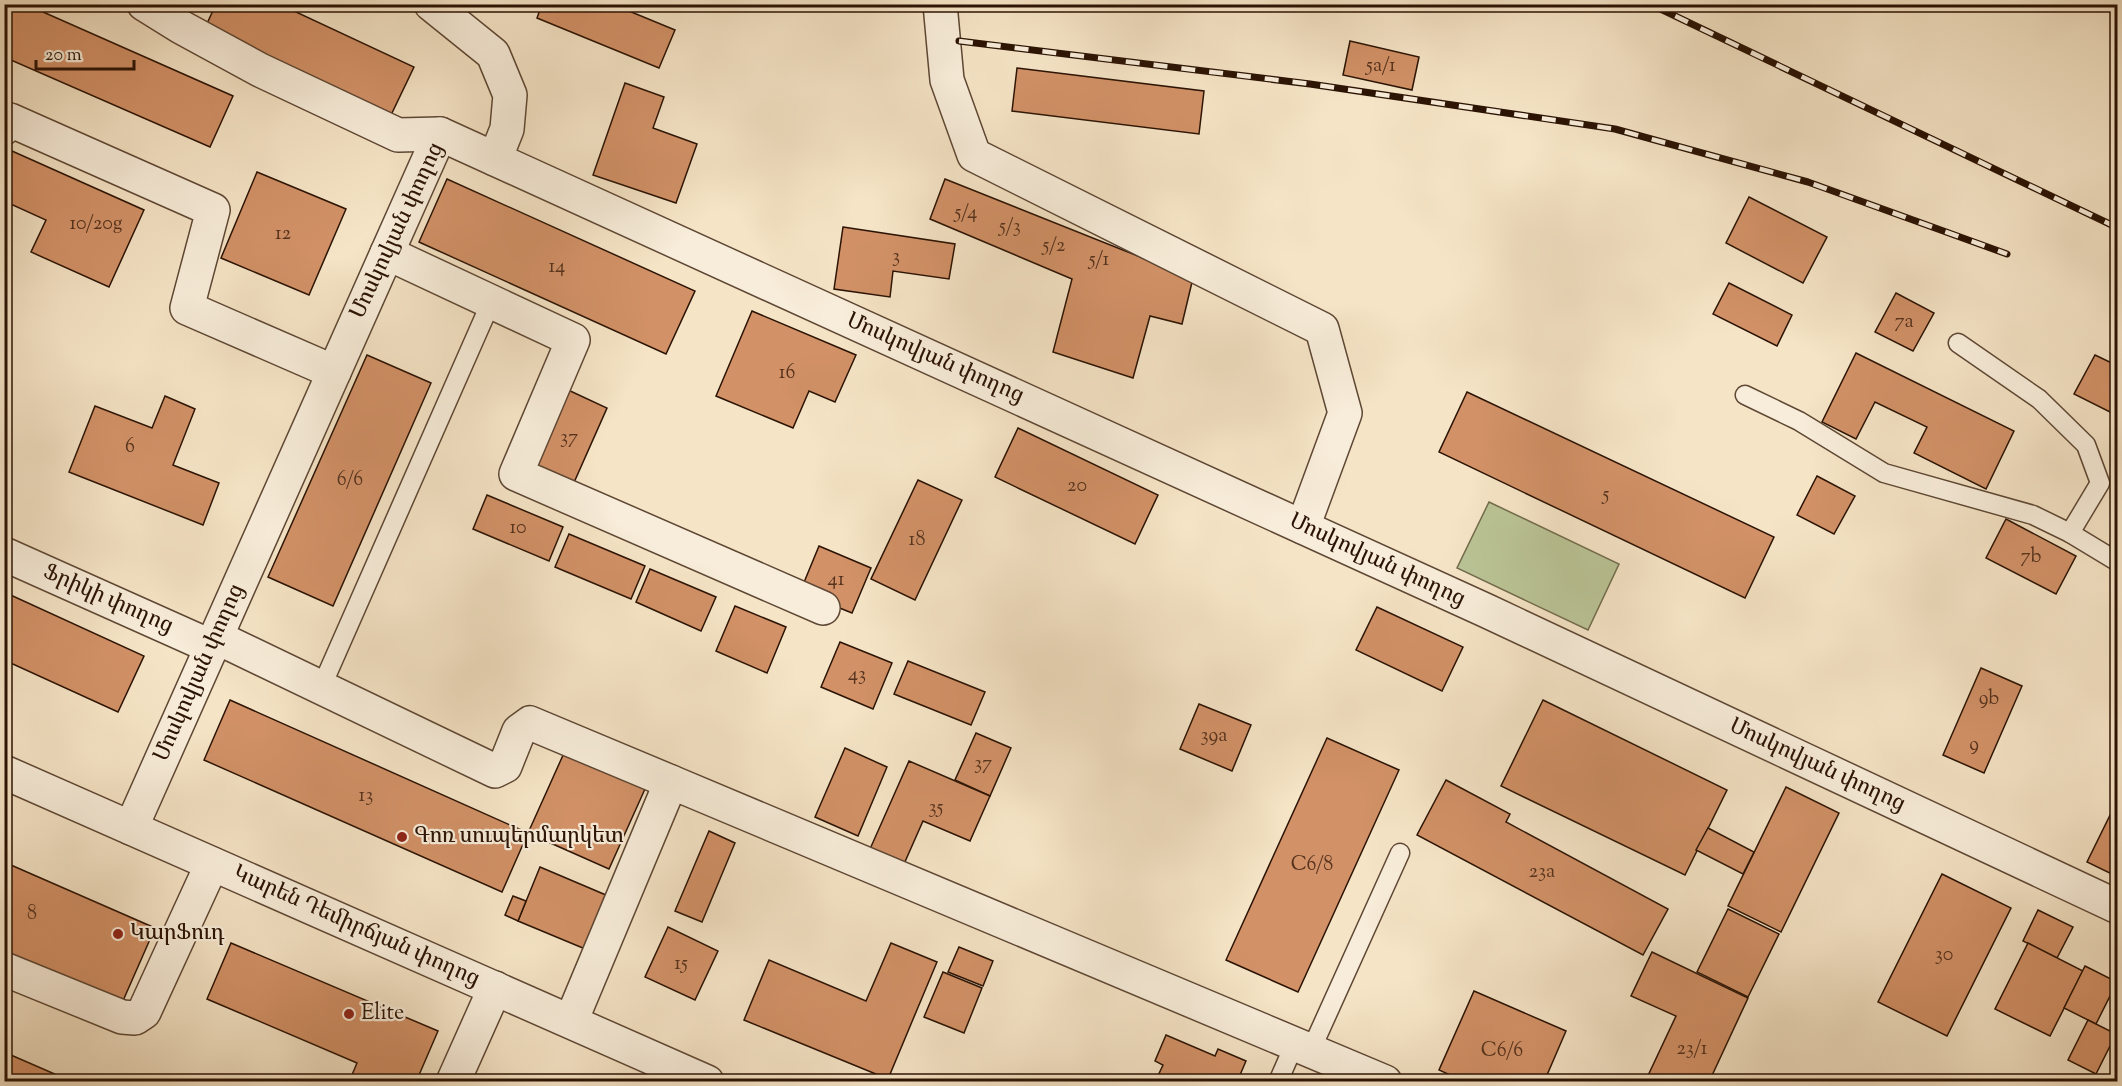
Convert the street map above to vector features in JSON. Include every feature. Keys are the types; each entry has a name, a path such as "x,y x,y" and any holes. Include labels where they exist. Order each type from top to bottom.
{"street":[{"path":"144,4 260,70 398,135 440,134"},
{"path":"431,4 493,54 510,95 507,129 495,159"},
{"path":"940,4 947,80 974,155 1322,329 1345,413 1303,527"},
{"path":"4,128 10,120 213,210 187,308 334,372"},
{"name":"Մոսկովյան փողոց","path":"131,828 440,134 1303,527 2118,907"},
{"path":"387,253 573,340 516,474 823,608"},
{"name":"Ֆրիկի փողոց","path":"4,554 321,688 495,771 504,766 519,731 530,723 671,782"},
{"name":"Կարեն Դեմիրճյան փողոց","path":"4,772 707,1082"},
{"path":"571,1021 671,782 1385,1082"},
{"path":"4,969 122,1017 135,1018 144,1012 212,864"},
{"path":"453,1082 495,988"}],"lane":[{"path":"321,688 491,302"},
{"path":"1958,343 2039,399 2086,445 2100,483 2070,533"},
{"path":"1745,395 1799,421 1884,472 2033,515 2070,533 2118,562"},
{"path":"1278,1082 1303,1047 1400,853"}],"green space":[{"path":"1489,502 1619,564 1588,630 1457,568"}],"building":[{"path":"25,4 233,96 210,147 4,57 4,5"},
{"path":"216,4 279,4 414,67 391,115 205,28"},
{"path":"542,4 612,4 675,30 659,68 537,18"},
{"path":"1350,41 1419,57 1412,90 1343,75"},
{"path":"1017,68 1204,91 1199,134 1012,111"},
{"path":"625,83 664,97 653,128 697,144 676,203 593,175"},
{"path":"12,151 144,210 109,287 31,252 46,220 4,201 4,169"},
{"path":"257,172 346,209 309,295 221,258"},
{"path":"447,179 695,291 666,354 419,242"},
{"path":"945,179 1193,278 1182,324 1150,316 1133,378 1053,352 1072,279 930,219"},
{"path":"1749,197 1827,237 1803,283 1726,243"},
{"path":"843,227 955,244 949,279 893,271 890,297 834,289"},
{"path":"1729,283 1792,315 1777,346 1713,314"},
{"path":"1896,293 1934,313 1913,351 1875,332"},
{"path":"752,311 856,355 835,402 809,391 793,428 716,396"},
{"path":"1856,353 2014,431 1986,489 1914,453 1927,427 1875,402 1856,439 1822,422"},
{"path":"367,355 431,383 333,606 268,577"},
{"path":"2095,355 2118,366 2118,416 2074,394"},
{"path":"566,389 607,408 572,487 531,468"},
{"path":"1467,392 1774,537 1745,598 1439,452"},
{"path":"165,396 195,409 173,465 219,483 203,525 69,472 95,406 152,428"},
{"path":"1018,428 1158,495 1135,544 995,477"},
{"path":"1817,476 1855,496 1834,534 1797,515"},
{"path":"918,480 962,500 915,600 871,579"},
{"path":"487,495 563,527 549,561 473,529"},
{"path":"2006,519 2076,556 2056,594 1986,558"},
{"path":"569,534 645,566 631,599 555,567"},
{"path":"819,546 871,568 852,613 800,592"},
{"path":"650,569 716,597 701,631 636,602"},
{"path":"4,592 144,656 118,712 4,660"},
{"path":"735,606 786,627 767,673 716,651"},
{"path":"1377,607 1463,647 1442,691 1356,650"},
{"path":"840,642 892,663 873,709 821,687"},
{"path":"908,661 985,692 971,725 894,694"},
{"path":"1981,668 2022,686 1984,773 1943,755"},
{"path":"230,700 528,833 502,892 204,760"},
{"path":"1543,700 1727,790 1685,875 1501,786"},
{"path":"1199,704 1251,725 1232,771 1180,749"},
{"path":"976,733 1011,748 990,796 955,780"},
{"path":"1327,738 1399,770 1298,992 1226,960"},
{"path":"845,748 887,767 858,836 815,817"},
{"path":"564,753 645,789 609,869 528,833"},
{"path":"909,761 990,796 970,841 923,821 904,864 870,849"},
{"path":"1446,780 1510,814 1506,822 1668,909 1643,955 1417,835"},
{"path":"1786,787 1839,813 1781,932 1728,906"},
{"path":"2118,799 2118,877 2087,862"},
{"path":"1708,828 1754,852 1743,874 1696,850"},
{"path":"709,831 735,843 702,922 675,911"},
{"path":"4,862 155,928 122,1003 4,952"},
{"path":"540,867 613,898 590,951 518,921"},
{"path":"1942,874 2011,908 1947,1036 1878,1002"},
{"path":"513,896 526,901 518,921 505,915"},
{"path":"1728,909 1779,934 1748,997 1697,972"},
{"path":"2038,910 2073,927 2057,958 2023,941"},
{"path":"668,927 718,951 695,1000 645,977"},
{"path":"231,943 438,1031 416,1082 349,1082 357,1063 207,999"},
{"path":"891,943 937,962 888,1079 744,1020 769,960 866,1001"},
{"path":"2028,943 2083,971 2050,1036 1995,1009"},
{"path":"959,947 993,961 983,986 948,972"},
{"path":"1652,952 1748,998 1709,1082 1645,1082 1676,1016 1631,996"},
{"path":"2085,966 2117,982 2096,1024 2064,1008"},
{"path":"943,972 982,988 964,1033 924,1017"},
{"path":"1474,991 1566,1031 1544,1082 1465,1082 1439,1070"},
{"path":"2088,1020 2116,1034 2096,1074 2068,1060"},
{"path":"1166,1035 1215,1056 1218,1049 1246,1061 1237,1082 1155,1082 1163,1065 1155,1061"},
{"path":"4,1052 73,1082 4,1082"}],"railway":[{"path":"1650,4 2118,228"},
{"path":"959,41 1310,84 1615,129 1808,182 2007,254"}],"place":[{"name":"Գոռ սուպերմարկետ","path":"402,837"},
{"name":"ԿարՖուդ","path":"118,934"},
{"name":"Elite","path":"349,1014"}]}
